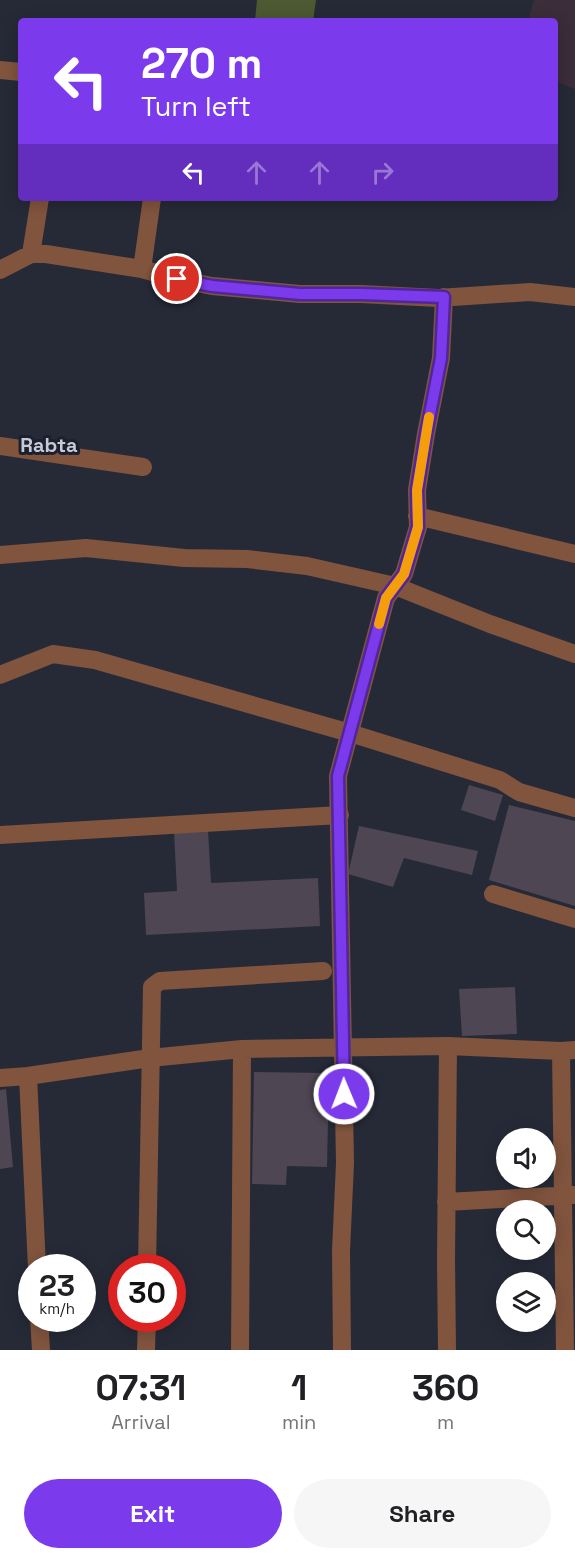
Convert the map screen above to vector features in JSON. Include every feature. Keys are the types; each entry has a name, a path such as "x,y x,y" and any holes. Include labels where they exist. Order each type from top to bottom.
{"street":[{"path":"0,70 18,72"},
{"path":"31,254 40,201"},
{"path":"142,269 152,201"},
{"path":"0,270 31,254 46,254 142,269 212,286 300,294 444,297 530,292 575,297"},
{"path":"342,1350 341,1251 345,1163 338,776 386,598 404,574 418,527 417,490 441,358 444,297"},
{"path":"0,446 143,467"},
{"path":"417,516 575,554"},
{"path":"0,555 86,549 184,558 247,559 307,566 395,586 489,624 575,654"},
{"path":"0,675 53,654 94,660 350,733 500,780 519,792 575,808"},
{"path":"0,835 340,815"},
{"path":"493,894 575,919"},
{"path":"147,1254 152,987 160,981 323,971"},
{"path":"447,1350 448,1046"},
{"path":"0,1078 150,1058 243,1049 448,1046 568,1050 569,1196 565,1350"},
{"path":"240,1350 243,1049"},
{"path":"28,1076 36,1254"},
{"path":"446,1202 569,1196"},
{"path":"40,1332 41,1350"},
{"path":"146,1350 147,1332"}],"shaded area":[{"path":"534,0 575,0 575,89 558,82 558,18 529,18"}],"green space":[{"path":"257,0 316,0 313,18 255,18"}],"building":[{"path":"469,785 503,795 495,821 461,810"},
{"path":"509,805 575,821 575,906 489,880"},
{"path":"359,826 478,851 472,875 404,858 393,887 348,874"},
{"path":"208,830 211,883 318,878 320,926 146,935 144,893 177,891 174,832"},
{"path":"515,987 517,1034 462,1036 459,989"},
{"path":"254,1072 329,1073 327,1167 287,1166 286,1185 252,1184"},
{"path":"6,1089 13,1167 0,1169 0,1090"}],"slow traffic":[{"path":"379,624 386,598 404,574 418,527 417,490 429,417"}],"district":[{"name":"Rabta","path":"49,445"}],"route":[{"path":"177,279 212,286 300,294 444,297 441,358 417,490 418,527 404,574 386,598 338,776 344,1094"}]}
